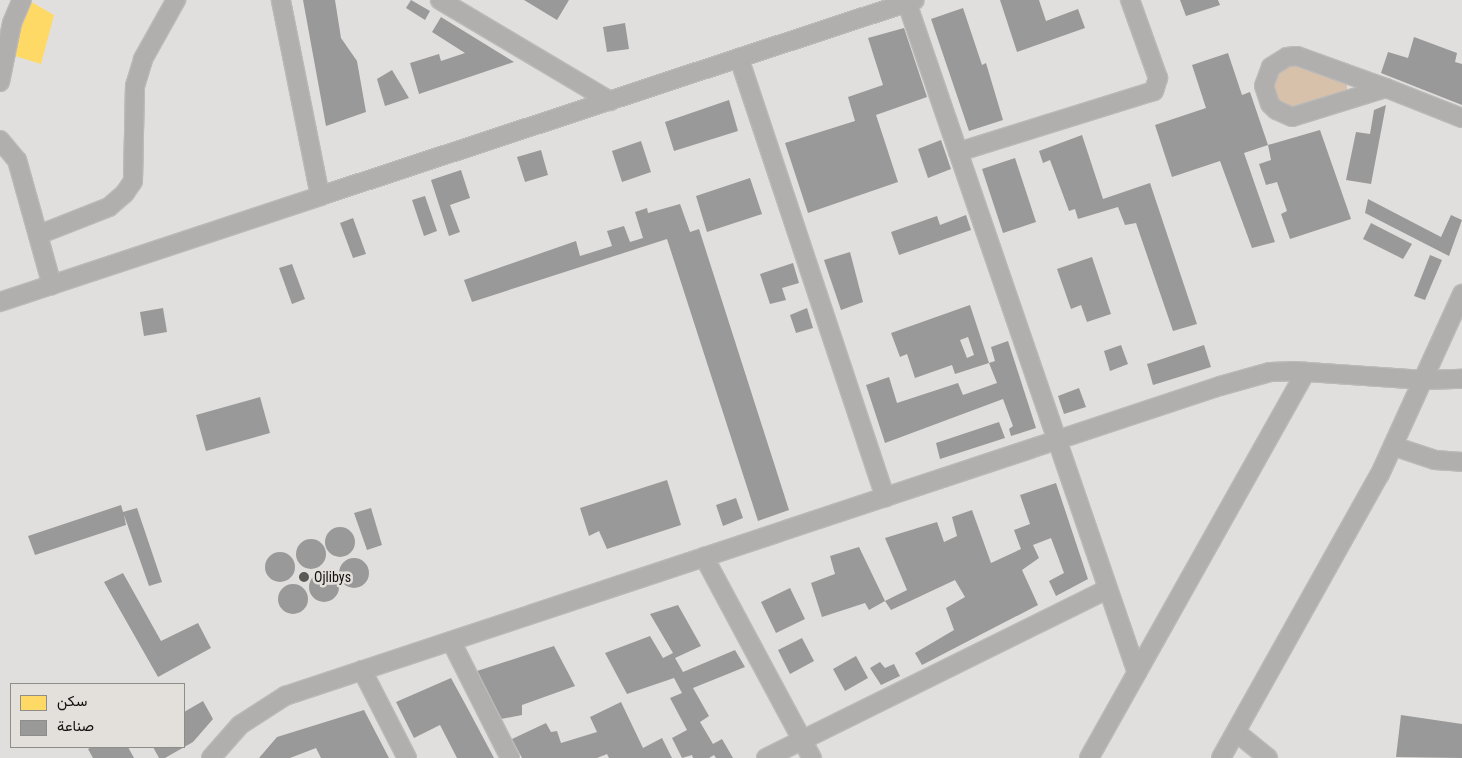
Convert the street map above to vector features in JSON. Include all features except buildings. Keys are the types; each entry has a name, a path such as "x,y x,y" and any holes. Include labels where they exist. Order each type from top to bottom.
{"street":[{"path":"1,75 6,21 22,0"},
{"path":"38,235 109,207 125,193 133,181 135,86 143,59 176,0"},
{"path":"281,0 320,196"},
{"path":"440,0 610,100"},
{"path":"958,152 1154,91 1158,78 1130,0"},
{"path":"0,302 911,1 958,152 1137,673"},
{"path":"1386,88 1292,117 1276,110 1270,104 1264,86 1271,67 1287,57 1297,56 1386,88 1462,118"},
{"path":"739,58 885,497"},
{"path":"0,140 17,160 52,284"},
{"path":"1221,758 1325,577 1393,446 1462,294"},
{"path":"211,758 240,725 285,696 1057,440 1270,372 1306,372 1424,380 1461,377"},
{"path":"1089,758 1306,372"},
{"path":"1393,446 1435,460 1462,462"},
{"path":"704,557 812,758"},
{"path":"766,758 1108,590"},
{"path":"450,641 510,758"},
{"path":"362,670 407,758"},
{"path":"1236,732 1268,758"}],"shaded area":[{"path":"1296,62 1347,83 1347,91 1299,110 1277,103 1272,80 1275,72"}],"place":[{"name":"Ojlibys","path":"304,577"}]}
